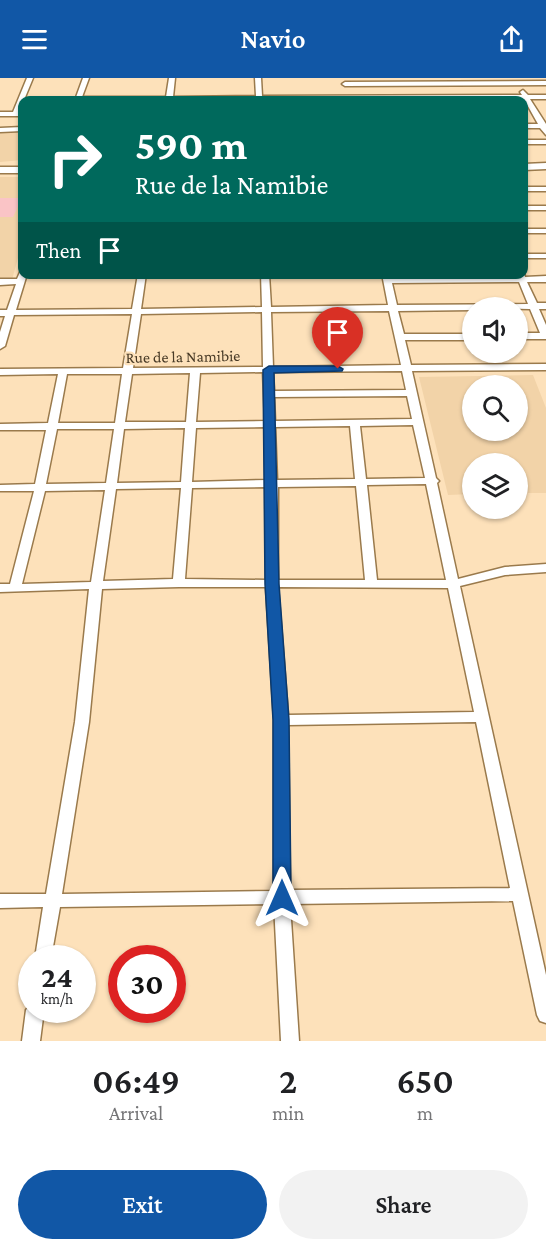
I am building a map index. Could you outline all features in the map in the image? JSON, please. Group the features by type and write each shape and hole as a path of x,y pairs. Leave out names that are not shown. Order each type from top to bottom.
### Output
{"main road":[{"path":"528,165 546,165"},
{"path":"0,168 18,168"}],"street":[{"path":"24,96 30,78"},
{"path":"79,96 86,78"},
{"path":"169,96 172,78"},
{"path":"258,78 259,96"},
{"path":"348,96 345,81 546,83"},
{"path":"440,81 445,96"},
{"path":"516,81 525,96"},
{"path":"528,97 546,97"},
{"path":"528,100 545,129"},
{"path":"528,111 546,111"},
{"path":"0,114 18,114"},
{"path":"528,127 545,129"},
{"path":"0,130 18,129"},
{"path":"528,142 546,142"},
{"path":"528,189 546,189"},
{"path":"528,208 546,208"},
{"path":"528,231 546,231"},
{"path":"528,256 546,256"},
{"path":"528,278 546,279"},
{"path":"0,282 18,279"},
{"path":"0,346 22,279"},
{"path":"45,945 82,722 96,586 113,487 141,279"},
{"path":"265,279 272,484 272,584 281,720 282,898 290,1041"},
{"path":"387,279 411,393 433,481 480,717 546,1015"},
{"path":"522,279 546,336 528,336"},
{"path":"0,314 267,308 546,306"},
{"path":"400,338 462,337"},
{"name":"Rue de la Namibie","path":"0,372 546,367"},
{"path":"179,583 188,485 189,424 195,370"},
{"path":"15,587 40,488 63,372"},
{"path":"268,394 411,393"},
{"path":"0,427 418,422"},
{"path":"355,423 371,583"},
{"path":"0,488 433,481"},
{"path":"0,588 179,583 453,584 505,572 546,568"},
{"path":"281,720 480,717"},
{"path":"0,901 519,894"},
{"path":"31,1041 33,1023"}],"shaded area":[{"path":"0,133 18,133 18,160 0,162"},
{"path":"0,177 18,177 18,258 12,280 0,280"},
{"path":"0,198 18,198 18,206 13,217 0,217"},
{"path":"528,375 533,375 546,408 546,493 528,493 528,453 462,453 462,494 448,495 419,377 462,376 462,441 528,441"}],"route":[{"path":"282,898 281,720 272,584 269,370 338,369"}]}
